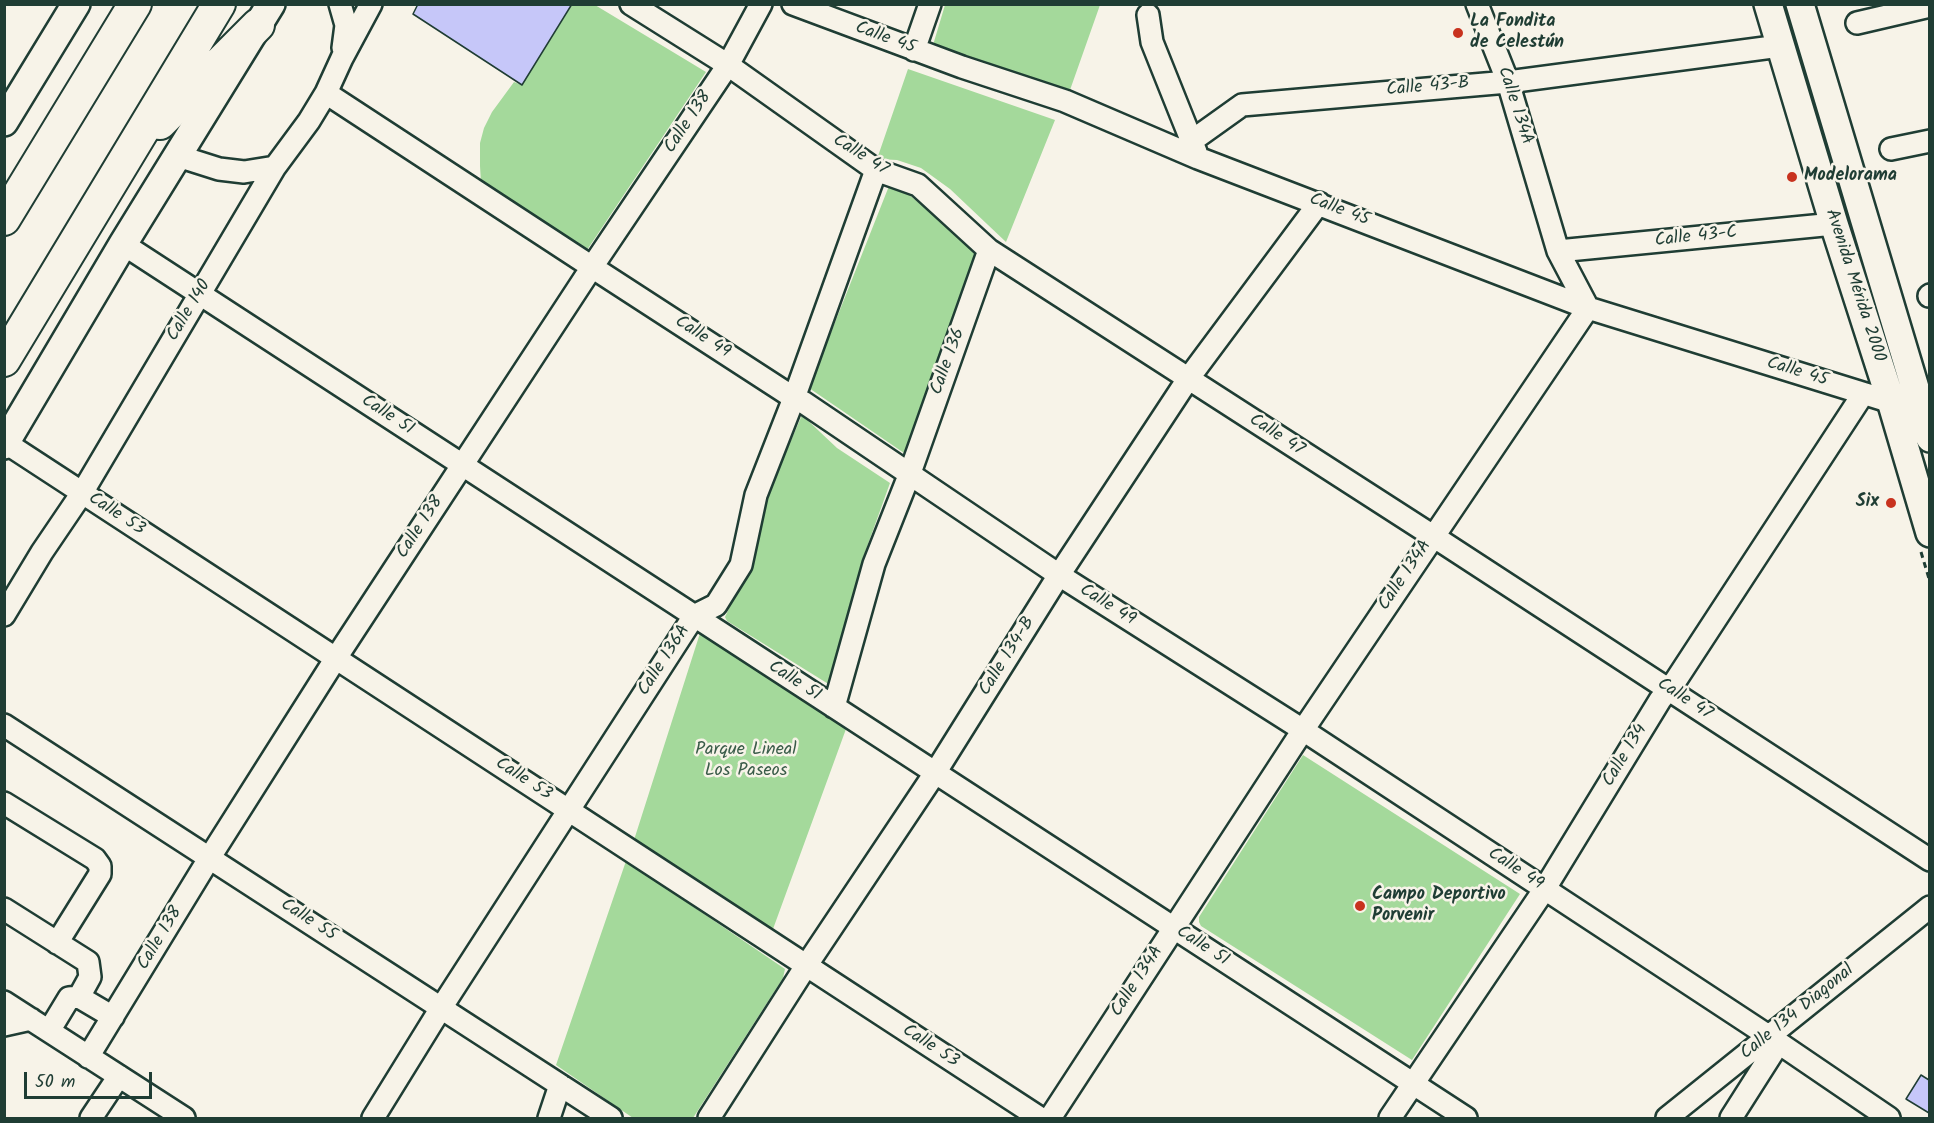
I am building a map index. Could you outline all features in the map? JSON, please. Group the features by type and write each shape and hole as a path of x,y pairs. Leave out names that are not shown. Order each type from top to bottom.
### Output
{"highway":[{"path":"4,219 135,4"},
{"path":"4,360 219,4"},
{"path":"125,158 264,15"}],"main road":[{"path":"4,122 76,4"},
{"name":"Avenida Mérida 2000","path":"1768,4 1834,224 1892,401 1929,533"},
{"name":"Avenida Mérida 2000","path":"1800,4 1928,427"},
{"path":"5,444 123,244 264,15"}],"street":[{"path":"340,4 346,25 342,58"},
{"name":"Calle 140","path":"4,615 42,552 82,494 275,167 309,121 326,93 371,4"},
{"name":"Calle 47","path":"631,4 728,65 876,170 918,185 989,250 1929,860"},
{"name":"Calle 138","path":"88,1057 210,857 336,658 592,267 728,65 761,4"},
{"name":"Calle 45","path":"793,4 915,50 1196,149 1319,203 1588,308 1892,401 1928,427"},
{"path":"915,50 930,4"},
{"name":"Calle 134A","path":"1050,1119 1303,730 1588,308 1558,251 1508,82 1477,4"},
{"path":"1857,23 1929,6"},
{"path":"1148,15 1152,42 1196,149"},
{"name":"Calle 43-B","path":"1196,149 1242,105 1508,82 1780,46"},
{"name":"Calle 49","path":"326,93 794,398 813,408 1059,575 1303,730 1774,1040 1889,1119"},
{"path":"1891,149 1929,141"},
{"path":"178,156 227,170 244,172 275,167"},
{"name":"Calle 136A","path":"373,1119 441,1008 694,616 716,605 741,565 756,495 794,398 876,170"},
{"name":"Calle 134-B","path":"709,1119 1188,379 1319,203"},
{"name":"Calle 43-C","path":"1558,251 1834,224"},
{"name":"Calle 51","path":"123,244 1466,1119"},
{"name":"Calle 136","path":"834,707 874,564 910,473 989,250"},
{"name":"Calle 134","path":"1390,1119 1544,890 1654,710 1863,394"},
{"path":"1902,436 1928,427"},
{"name":"Calle 53","path":"5,444 1040,1119"},
{"name":"Calle 55","path":"4,725 611,1119"},
{"path":"4,803 95,859 100,866 100,874 57,943"},
{"name":"Calle 134 Diagonal","path":"1667,1119 1774,1040 1929,906"},
{"path":"4,909 88,962 90,977 79,997"},
{"path":"4,1025 40,1025 69,998 79,997 113,1017"},
{"path":"4,1002 184,1119"},
{"path":"1731,1119 1774,1040"},
{"path":"91,1119 119,1076"},
{"path":"549,1119 560,1085"}],"green space":[{"path":"572,5 595,5 706,72 587,250 481,182 480,166 480,143 492,112 514,82 522,85"},
{"path":"945,5 1100,5 1070,90 933,45"},
{"path":"908,69 1055,120 1006,242 950,189 921,168 897,160 877,159"},
{"path":"889,186 908,194 977,250 908,449 904,453 809,388"},
{"path":"802,415 837,448 890,483 863,558 866,560 830,685 727,621 725,617 749,566 764,503"},
{"name":"Parque Lineal Los Paseos","path":"701,630 846,729 773,929 634,840"},
{"name":"Campo Deportivo Porvenir","path":"1303,755 1520,894 1412,1060 1201,926 1199,922 1199,917"},
{"path":"626,861 785,969 783,978 693,1118 633,1118 556,1065"}],"building":[{"path":"418,4 572,4 522,85 413,14"},
{"path":"1921,1075 1929,1080 1929,1113 1906,1099"}],"place":[{"name":"La Fondita de Celestún","path":"1458,33"},
{"name":"Modelorama","path":"1792,177"},
{"name":"Six","path":"1891,503"},
{"name":"Campo Deportivo Porvenir","path":"1360,906"}]}
